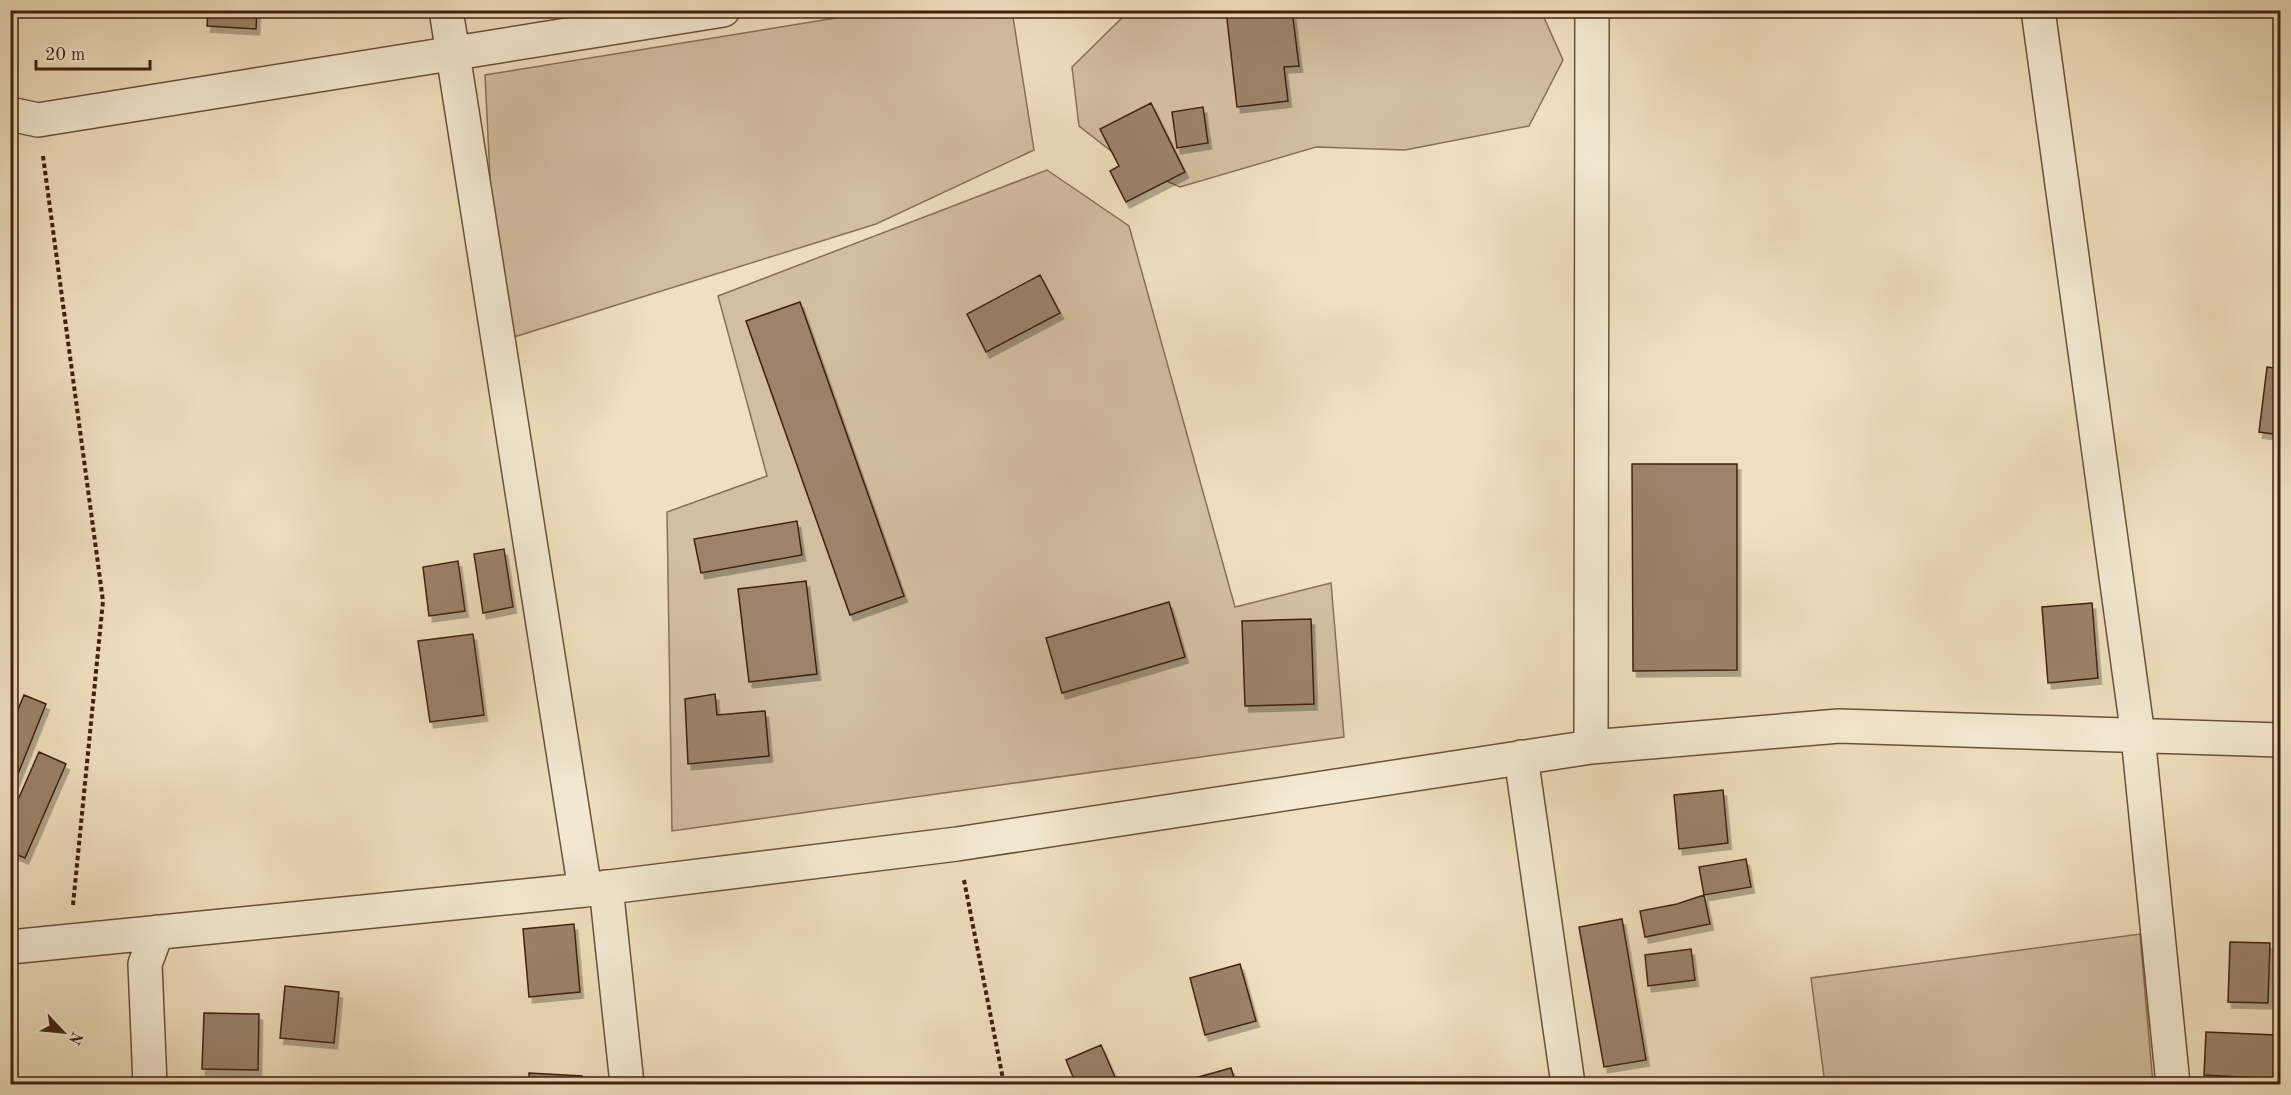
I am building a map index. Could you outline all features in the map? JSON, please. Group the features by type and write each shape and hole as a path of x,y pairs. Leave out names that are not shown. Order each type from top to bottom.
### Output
{"street":[{"path":"446,10 627,1084"},
{"path":"24,117 453,54 723,10"},
{"path":"1591,747 1592,10"},
{"path":"2038,10 2138,736 2174,1084"},
{"path":"10,947 595,888 957,844 1591,747 1839,726 2280,740"},
{"path":"1521,757 1568,1084"},
{"path":"150,1084 145,964 157,932"}],"path":[{"path":"24,117 103,601 70,941"},
{"path":"957,844 1004,1084"}],"shaded area":[{"path":"1130,10 1541,11 1563,60 1529,126 1405,150 1316,147 1180,187 1128,164 1079,126 1072,67"},
{"path":"879,11 1012,11 1034,150 876,224 498,342 485,75"},
{"path":"1047,170 1129,226 1235,607 1331,583 1344,737 672,831 667,512 767,476 718,296"},
{"path":"2140,934 2153,1084 1825,1084 1811,978"}],"building":[{"path":"208,10 257,10 256,29 207,26"},
{"path":"1226,10 1292,10 1299,66 1284,67 1288,101 1237,107"},
{"path":"1151,103 1185,172 1126,202 1110,171 1119,166 1100,129"},
{"path":"1203,107 1208,143 1177,148 1172,112"},
{"path":"1040,275 1060,313 986,352 967,314"},
{"path":"800,302 904,596 850,615 746,321"},
{"path":"2267,367 2280,369 2280,435 2259,432"},
{"path":"1632,464 1737,464 1737,670 1633,671"},
{"path":"797,521 802,555 701,573 694,539"},
{"path":"504,549 513,607 483,613 474,554"},
{"path":"458,561 465,611 429,616 423,567"},
{"path":"806,581 817,674 749,682 738,589"},
{"path":"1169,602 1185,657 1062,693 1046,638"},
{"path":"2092,603 2098,678 2048,683 2042,607"},
{"path":"1311,619 1314,704 1245,706 1242,621"},
{"path":"473,634 484,715 430,722 418,641"},
{"path":"715,694 717,715 765,711 769,756 688,764 685,699"},
{"path":"24,695 46,704 10,794 10,729"},
{"path":"39,752 66,764 25,858 10,852 10,818"},
{"path":"1723,790 1728,843 1679,849 1674,795"},
{"path":"1746,859 1751,887 1704,895 1699,867"},
{"path":"1704,895 1710,924 1645,937 1640,911 1677,904"},
{"path":"1622,919 1646,1060 1604,1067 1579,927"},
{"path":"574,924 580,992 529,997 523,929"},
{"path":"2230,942 2270,943 2268,1003 2228,1002"},
{"path":"1691,949 1695,980 1648,986 1645,955"},
{"path":"1240,964 1256,1021 1205,1035 1190,978"},
{"path":"285,986 339,992 334,1043 280,1038"},
{"path":"204,1013 259,1014 258,1070 202,1069"},
{"path":"2206,1032 2276,1035 2274,1079 2204,1075"},
{"path":"1101,1045 1115,1077 1098,1084 1076,1084 1066,1060"},
{"path":"1231,1068 1236,1084 1173,1084"},
{"path":"529,1073 582,1076 582,1084 529,1084"}]}
